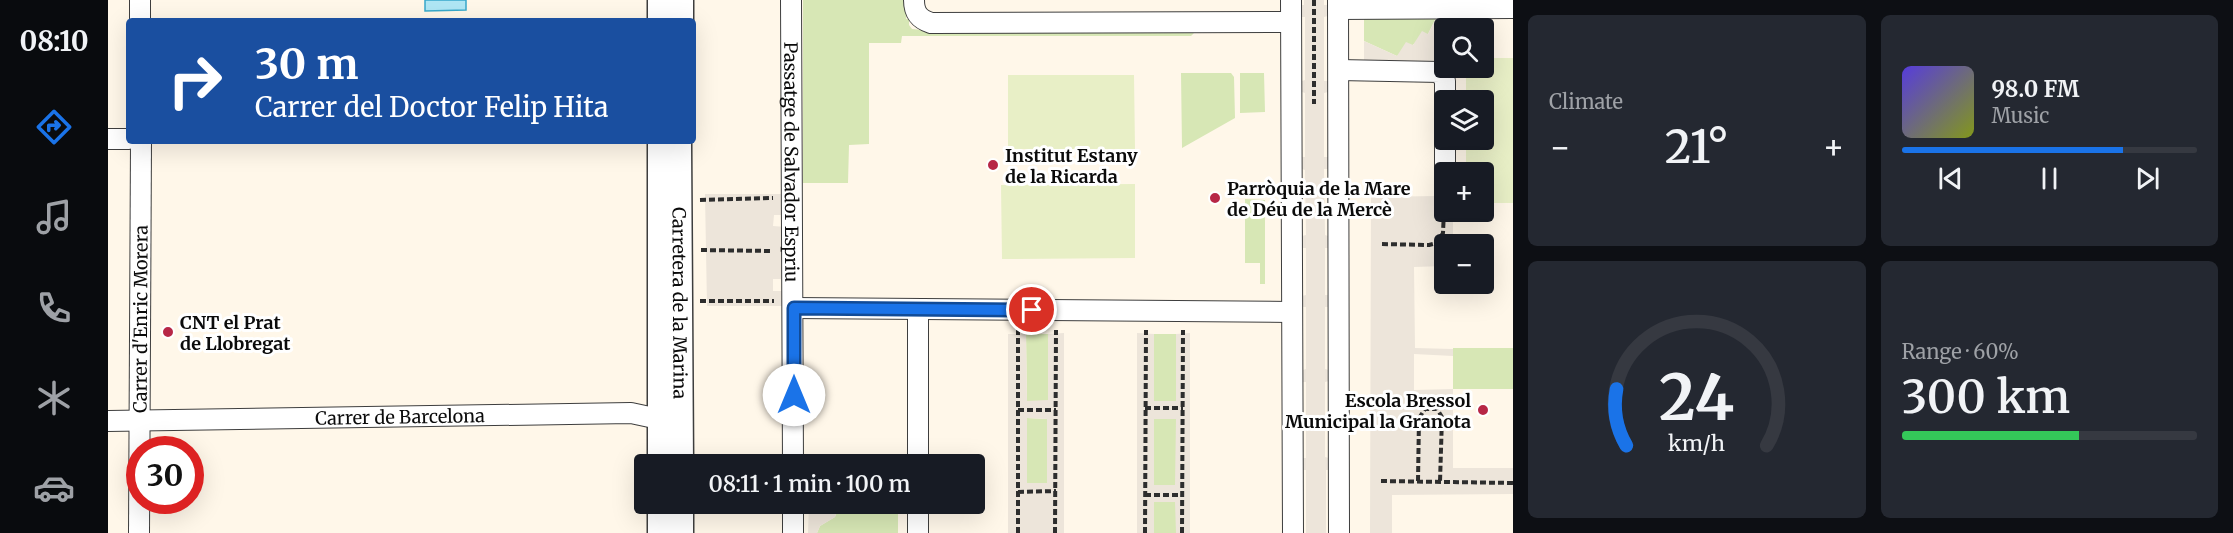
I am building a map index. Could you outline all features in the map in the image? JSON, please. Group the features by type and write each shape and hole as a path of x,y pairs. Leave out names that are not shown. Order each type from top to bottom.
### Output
{"street":[{"path":"140,0 140,18"},
{"path":"660,0 660,18"},
{"path":"681,0 681,18"},
{"name":"Passatge de Salvador Espriu","path":"791,0 790,312 793,454"},
{"path":"914,0 918,15 922,20 931,23 1291,22"},
{"path":"1291,0 1293,533"},
{"path":"1339,533 1338,4 1513,8"},
{"path":"1339,70 1440,72 1445,81 1445,90"},
{"path":"108,139 126,139"},
{"name":"Carrer d'Enric Morera","path":"139,533 141,144"},
{"name":"Carretera de la Marina","path":"660,144 660,454"},
{"name":"Carretera de la Marina","path":"680,144 681,453"},
{"path":"790,312 918,309 1291,312"},
{"path":"918,309 918,454"},
{"name":"Carrer de Barcelona","path":"108,421 631,413 659,419"},
{"path":"659,419 668,424 681,453"},
{"path":"660,514 660,533"},
{"path":"681,514 681,533"},
{"path":"793,514 793,533"},
{"path":"918,514 918,533"}],"path":[{"path":"699,200 783,198"},
{"path":"1382,244 1429,245 1437,243 1443,233 1443,222"},
{"path":"699,250 775,251"},
{"path":"698,300 790,312"},
{"path":"1017,533 1018,321"},
{"path":"1055,533 1056,321"},
{"path":"1145,533 1146,323"},
{"path":"1182,533 1183,324"},
{"path":"1145,408 1183,408"},
{"path":"1418,481 1419,418 1425,409 1431,408 1437,409 1442,417 1440,482"},
{"path":"1018,410 1056,410"},
{"path":"1381,481 1513,483"},
{"path":"1018,492 1056,491"},
{"path":"1145,495 1182,495"}],"green space":[{"path":"803,0 909,0 906,19 909,19 912,29 923,30 923,32 1194,30 1194,33 1191,36 902,36 901,43 869,43 869,144 849,145 848,183 803,183"},
{"path":"1364,17 1436,18 1428,34 1397,56 1364,41"},
{"path":"1494,58 1513,58 1513,203 1494,203 1494,162 1466,162 1466,150 1494,150 1494,90 1466,90 1466,78 1494,78"},
{"path":"1181,73 1231,73 1234,77 1235,118 1182,148"},
{"path":"1240,73 1264,73 1265,112 1240,113"},
{"path":"1008,75 1134,75 1135,149 1008,149"},
{"path":"1135,184 1135,258 1002,259 1001,185"},
{"path":"1245,199 1265,200 1265,284 1260,284 1260,263 1245,263"},
{"path":"1026,334 1048,334 1048,401 1027,401"},
{"path":"1154,334 1176,334 1176,401 1154,401"},
{"path":"1453,348 1513,348 1513,389 1453,389"},
{"path":"1027,418 1047,419 1047,483 1027,483"},
{"path":"1154,418 1176,419 1176,485 1154,485"},
{"path":"1154,502 1176,502 1176,533 1154,533"},
{"path":"836,514 898,514 898,533 817,533 820,526"}],"shaded area":[{"path":"1304,0 1324,0 1328,16 1324,17 1324,81 1328,81 1328,92 1324,93 1324,157 1328,157 1328,169 1324,169 1325,235 1328,236 1328,248 1325,248 1325,295 1329,295 1329,307 1325,307 1325,369 1329,370 1329,381 1325,382 1325,457 1329,458 1329,470 1326,470 1326,533 1306,533 1306,470 1303,470 1303,458 1306,458 1306,382 1303,382 1303,370 1306,369 1306,307 1303,307 1302,296 1306,295 1306,248 1302,248 1302,236 1306,235 1305,170 1302,169 1302,157 1305,157 1305,93 1302,92 1302,81 1305,80 1305,17 1302,17"},
{"path":"1434,22 1434,78 1452,78 1452,90 1437,90 1437,79 1364,79 1364,41 1397,56 1406,42 1413,45 1422,31 1428,34"},
{"path":"1437,150 1444,150 1444,162 1437,162"},
{"path":"705,194 785,194 786,215 774,215 773,226 786,227 786,279 773,279 773,291 786,291 783,306 707,306"},
{"path":"1434,196 1434,222 1453,222 1453,234 1434,234 1434,266 1414,267 1415,348 1453,349 1453,356 1414,354 1414,390 1453,389 1453,468 1513,468 1513,494 1392,495 1392,533 1370,533 1371,197"},
{"path":"1064,333 1064,533 1008,533 1008,334 1026,334 1027,401 1048,400 1048,334","holes":["1027,418 1047,419 1047,483 1027,483"]},
{"path":"1137,333 1154,334 1154,401 1176,401 1176,334 1190,333 1190,533 1176,533 1175,502 1154,502 1154,533 1137,533","holes":["1154,419 1176,419 1175,485 1154,485"]},
{"path":"809,514 836,514 820,526 817,533 808,533"}],"water":[{"path":"425,0 466,0 466,10 425,11"}],"place":[{"name":"Institut Estany de la Ricarda","path":"993,165"},
{"name":"Parròquia de la Mare de Déu de la Mercè","path":"1215,198"},
{"name":"CNT el Prat de Llobregat","path":"168,332"},
{"name":"Escola Bressol Municipal la Granota","path":"1483,410"}],"route":[{"path":"794,395 794,308 1032,310"}]}
